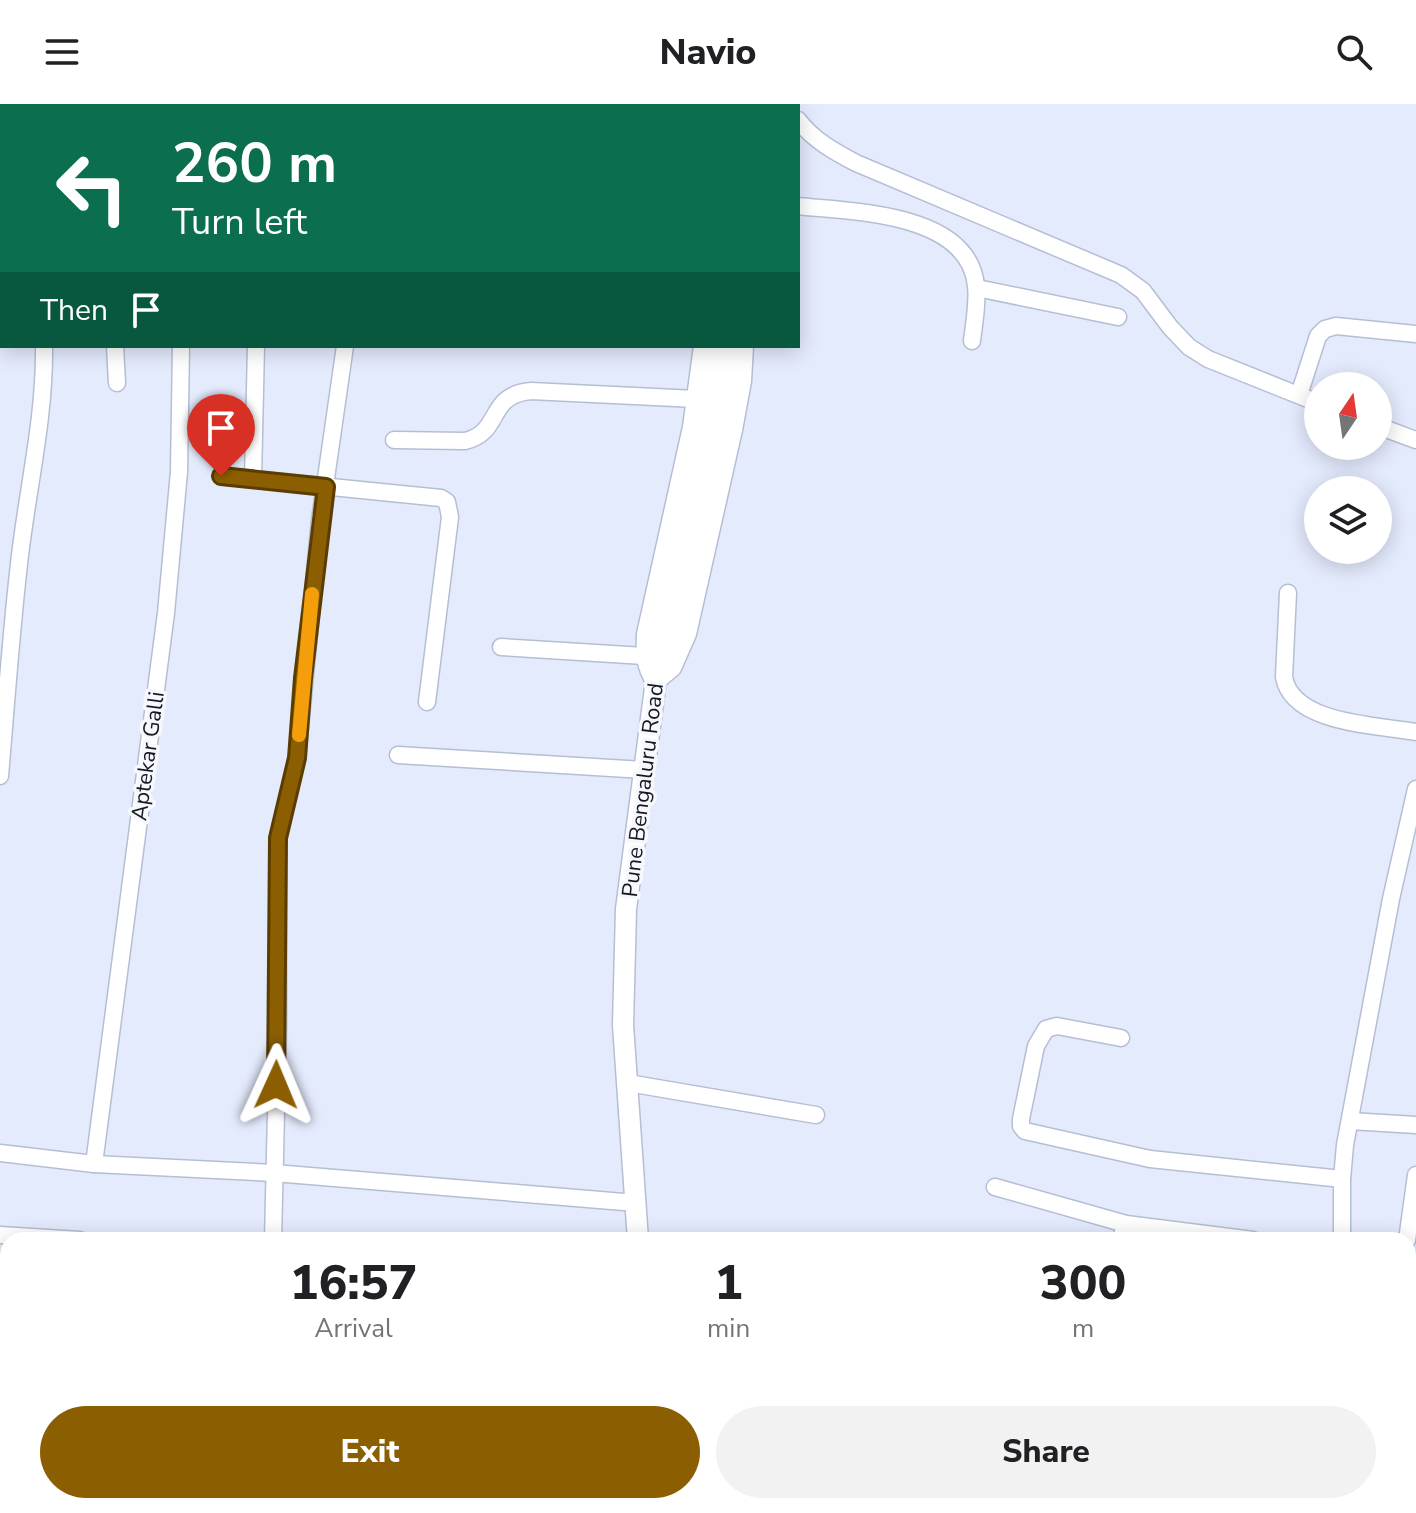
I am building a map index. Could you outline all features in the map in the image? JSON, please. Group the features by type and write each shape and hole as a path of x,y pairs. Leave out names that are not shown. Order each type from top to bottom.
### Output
{"main road":[{"name":"Pune Bengaluru Road","path":"638,1232 623,1025 626,909 644,770 654,650 703,425 715,348"},
{"path":"652,668 670,654 724,413 731,348"}],"street":[{"path":"800,123 829,149 856,163 1121,275 1143,291 1170,327 1199,353 1304,397"},
{"path":"800,206 859,213 927,227 943,235 967,262 977,288 972,341"},
{"path":"977,288 1118,317"},
{"path":"1299,395 1318,336 1325,329 1336,326 1416,334"},
{"path":"0,776 19,562 41,415 44,348"},
{"path":"115,348 117,383"},
{"name":"Aptekar Galli","path":"94,1164 166,613 179,472 181,348"},
{"path":"253,478 256,348"},
{"path":"273,1232 278,838 297,758 303,678 345,348"},
{"path":"652,668 645,634 696,399 702,348"},
{"path":"501,647 652,668 673,668 688,634 734,430 743,381 745,348"},
{"path":"394,440 465,441 476,438 485,431 503,401 513,393 531,391 696,399"},
{"path":"1392,431 1416,440"},
{"path":"221,476 441,498 450,508 427,702"},
{"path":"1288,593 1286,688 1310,711 1336,719 1416,732"},
{"path":"398,755 644,770"},
{"path":"1342,1232 1342,1179 1350,1121 1391,899 1416,789"},
{"path":"1121,1038 1057,1026 1046,1029 1036,1046 1021,1119 1025,1131 1150,1159 1342,1179"},
{"path":"628,1083 816,1115"},
{"path":"1350,1121 1416,1125"},
{"path":"0,1153 94,1164 274,1173 636,1203"},
{"path":"1408,1232 1416,1175"},
{"path":"995,1187 1126,1224 1190,1232"},
{"path":"1123,1232 1126,1224"}],"slow traffic":[{"path":"299,735 312,594"}],"route":[{"path":"221,476 326,487 303,678 297,758 278,838 276,1085"}]}
